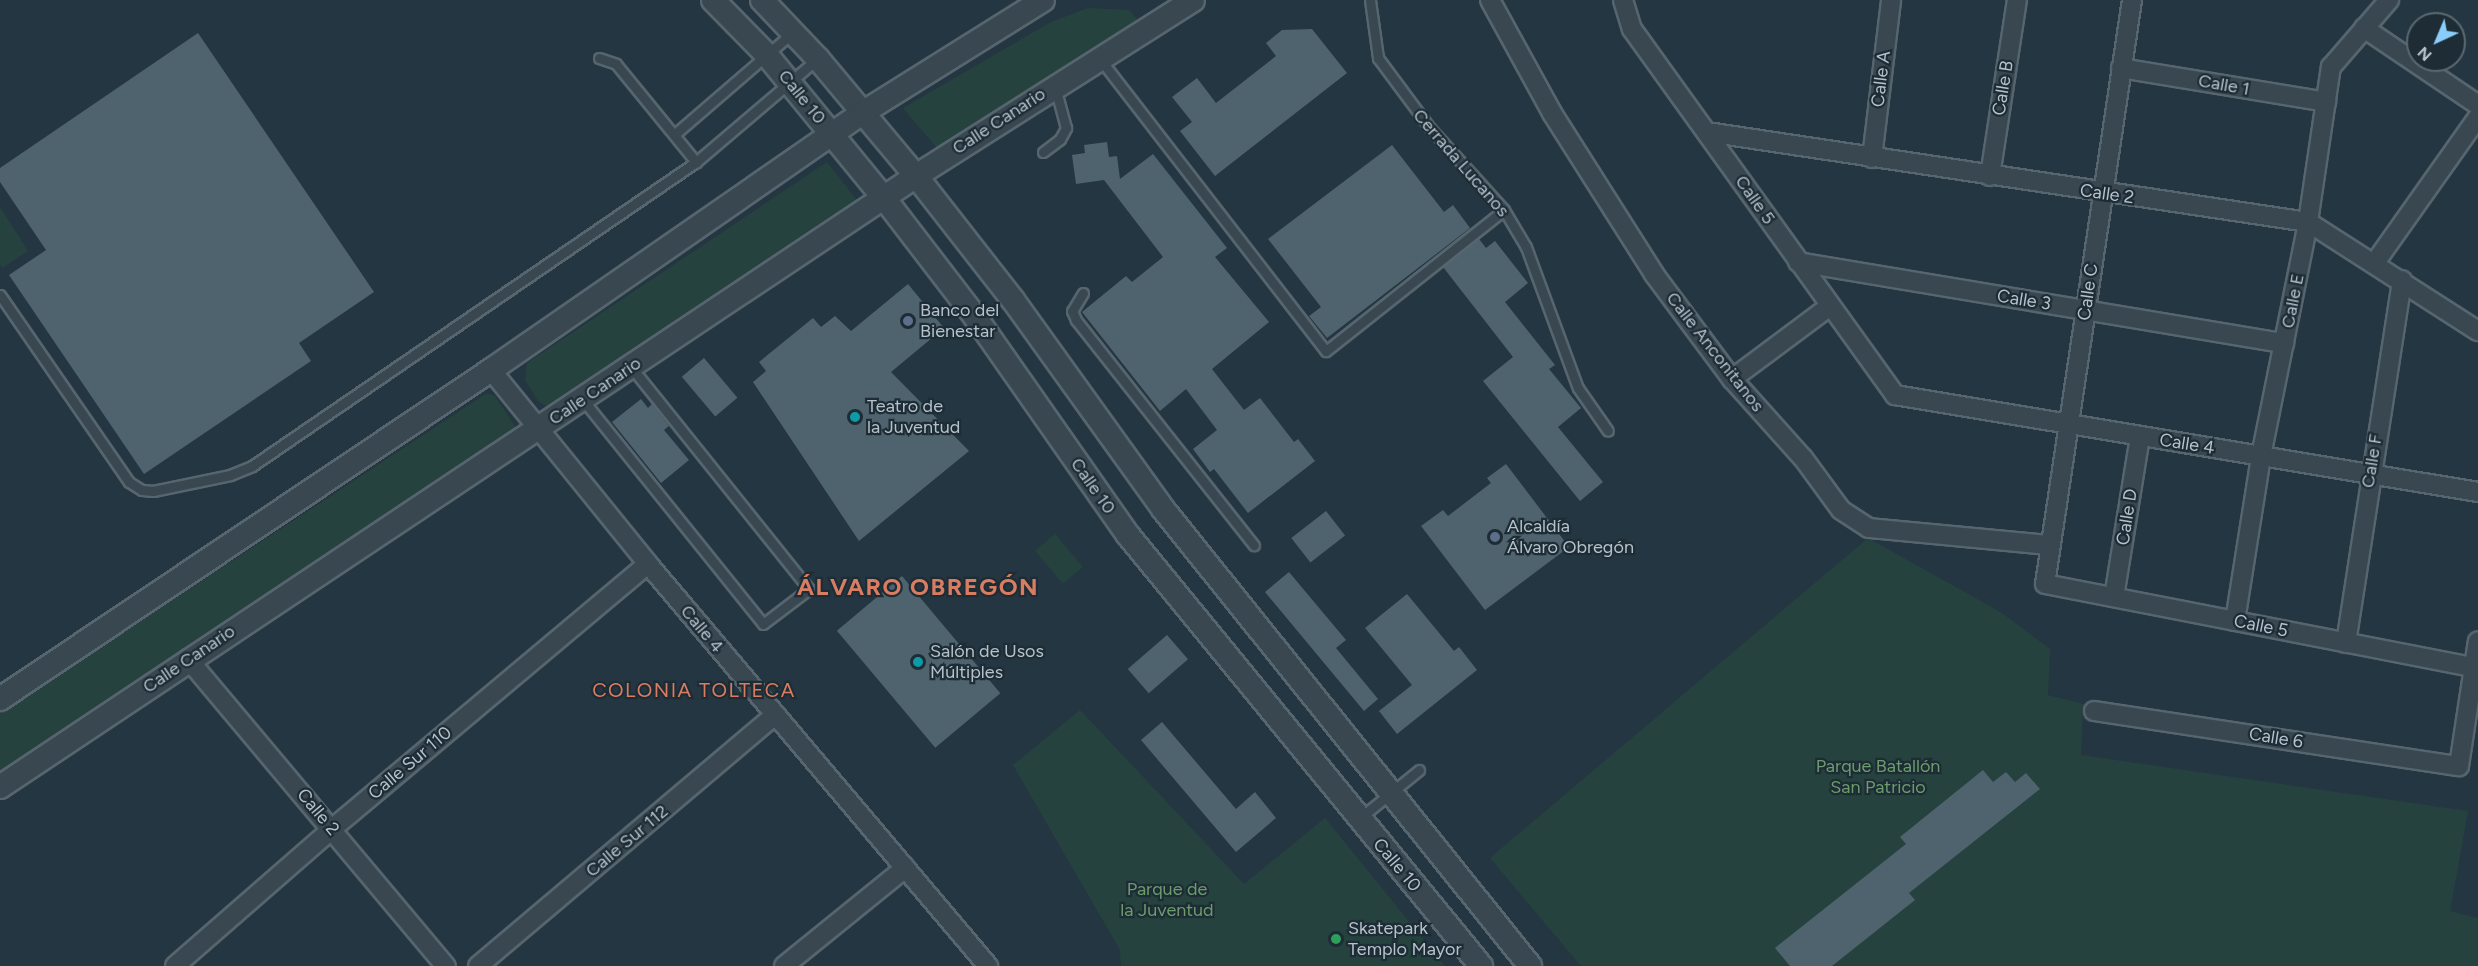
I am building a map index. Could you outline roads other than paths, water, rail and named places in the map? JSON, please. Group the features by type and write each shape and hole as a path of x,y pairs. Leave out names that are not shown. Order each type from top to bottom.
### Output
{"street":[{"name":"Calle 10","path":"713,0 766,54 884,198 976,318 1128,535 1481,966"},
{"name":"Calle 10","path":"762,0 818,59 916,176 1013,300 1163,509 1530,966"},
{"path":"0,699 491,370 864,112 1043,0"},
{"name":"Calle Canario","path":"0,786 1054,85 1193,0"},
{"name":"Calle Anconitanos","path":"1490,0 1552,113 1647,264 1732,379 1803,458 1841,510 1869,528 2050,545"},
{"name":"Calle 5","path":"1623,0 1632,29 1895,395"},
{"name":"Calle A","path":"1872,158 1891,0"},
{"name":"Calle B","path":"1990,176 2017,0"},
{"name":"Calle C","path":"2045,584 2132,0"},
{"name":"Calle E","path":"2235,621 2261,456 2308,222 2331,67 2389,0"},
{"path":"2364,28 2478,105"},
{"name":"Calle 1","path":"2121,68 2326,102"},
{"path":"2374,264 2478,117"},
{"name":"Calle 2","path":"1707,132 2103,194 2308,222 2402,280 2478,331"},
{"name":"Calle 3","path":"1798,262 2284,343"},
{"name":"Calle F","path":"2346,643 2370,474 2402,280"},
{"path":"1732,379 1830,306"},
{"name":"Calle 4","path":"491,370 648,564 988,966"},
{"name":"Calle 4","path":"1895,395 2478,492"},
{"name":"Calle D","path":"2114,597 2140,436"},
{"name":"Calle Sur 110","path":"176,966 333,828 648,564"},
{"name":"Calle 5","path":"2045,584 2476,668"},
{"path":"2476,668 2478,641"},
{"name":"Calle 2","path":"188,659 333,828 446,966"},
{"name":"Calle 6","path":"2094,711 2459,766 2476,668"},
{"name":"Calle Sur 112","path":"478,966 776,715"},
{"path":"784,966 905,868"}],"lane":[{"name":"Cerrada Lucanos","path":"1370,0 1371,27 1378,58 1399,90 1504,210 1526,247 1578,387 1608,431"},
{"path":"675,134 793,32"},
{"path":"1098,57 1326,351 1504,210"},
{"path":"599,58 616,64 696,162"},
{"path":"0,294 129,482 153,492 231,475 252,466 696,162 818,59"},
{"path":"1043,152 1060,139 1066,128 1054,85"},
{"path":"1083,292 1072,311 1076,320 1254,545"},
{"path":"583,400 763,624 809,589 631,367"},
{"path":"1359,819 1419,770"}],"place":[{"name":"Banco del Bienestar","path":"908,321"},
{"name":"Teatro de la Juventud","path":"855,417"},
{"name":"Alcaldía Álvaro Obregón","path":"1495,537"},
{"name":"Salón de Usos Múltiples","path":"918,662"},
{"name":"Skatepark Templo Mayor","path":"1336,939"}],"district":[{"name":"ÁLVARO OBREGÓN","path":"918,587"},
{"name":"COLONIA TOLTECA","path":"694,690"}],"park label":[{"name":"Parque Batallón San Patricio","path":"1878,777"},
{"name":"Parque de la Juventud","path":"1167,900"}]}
